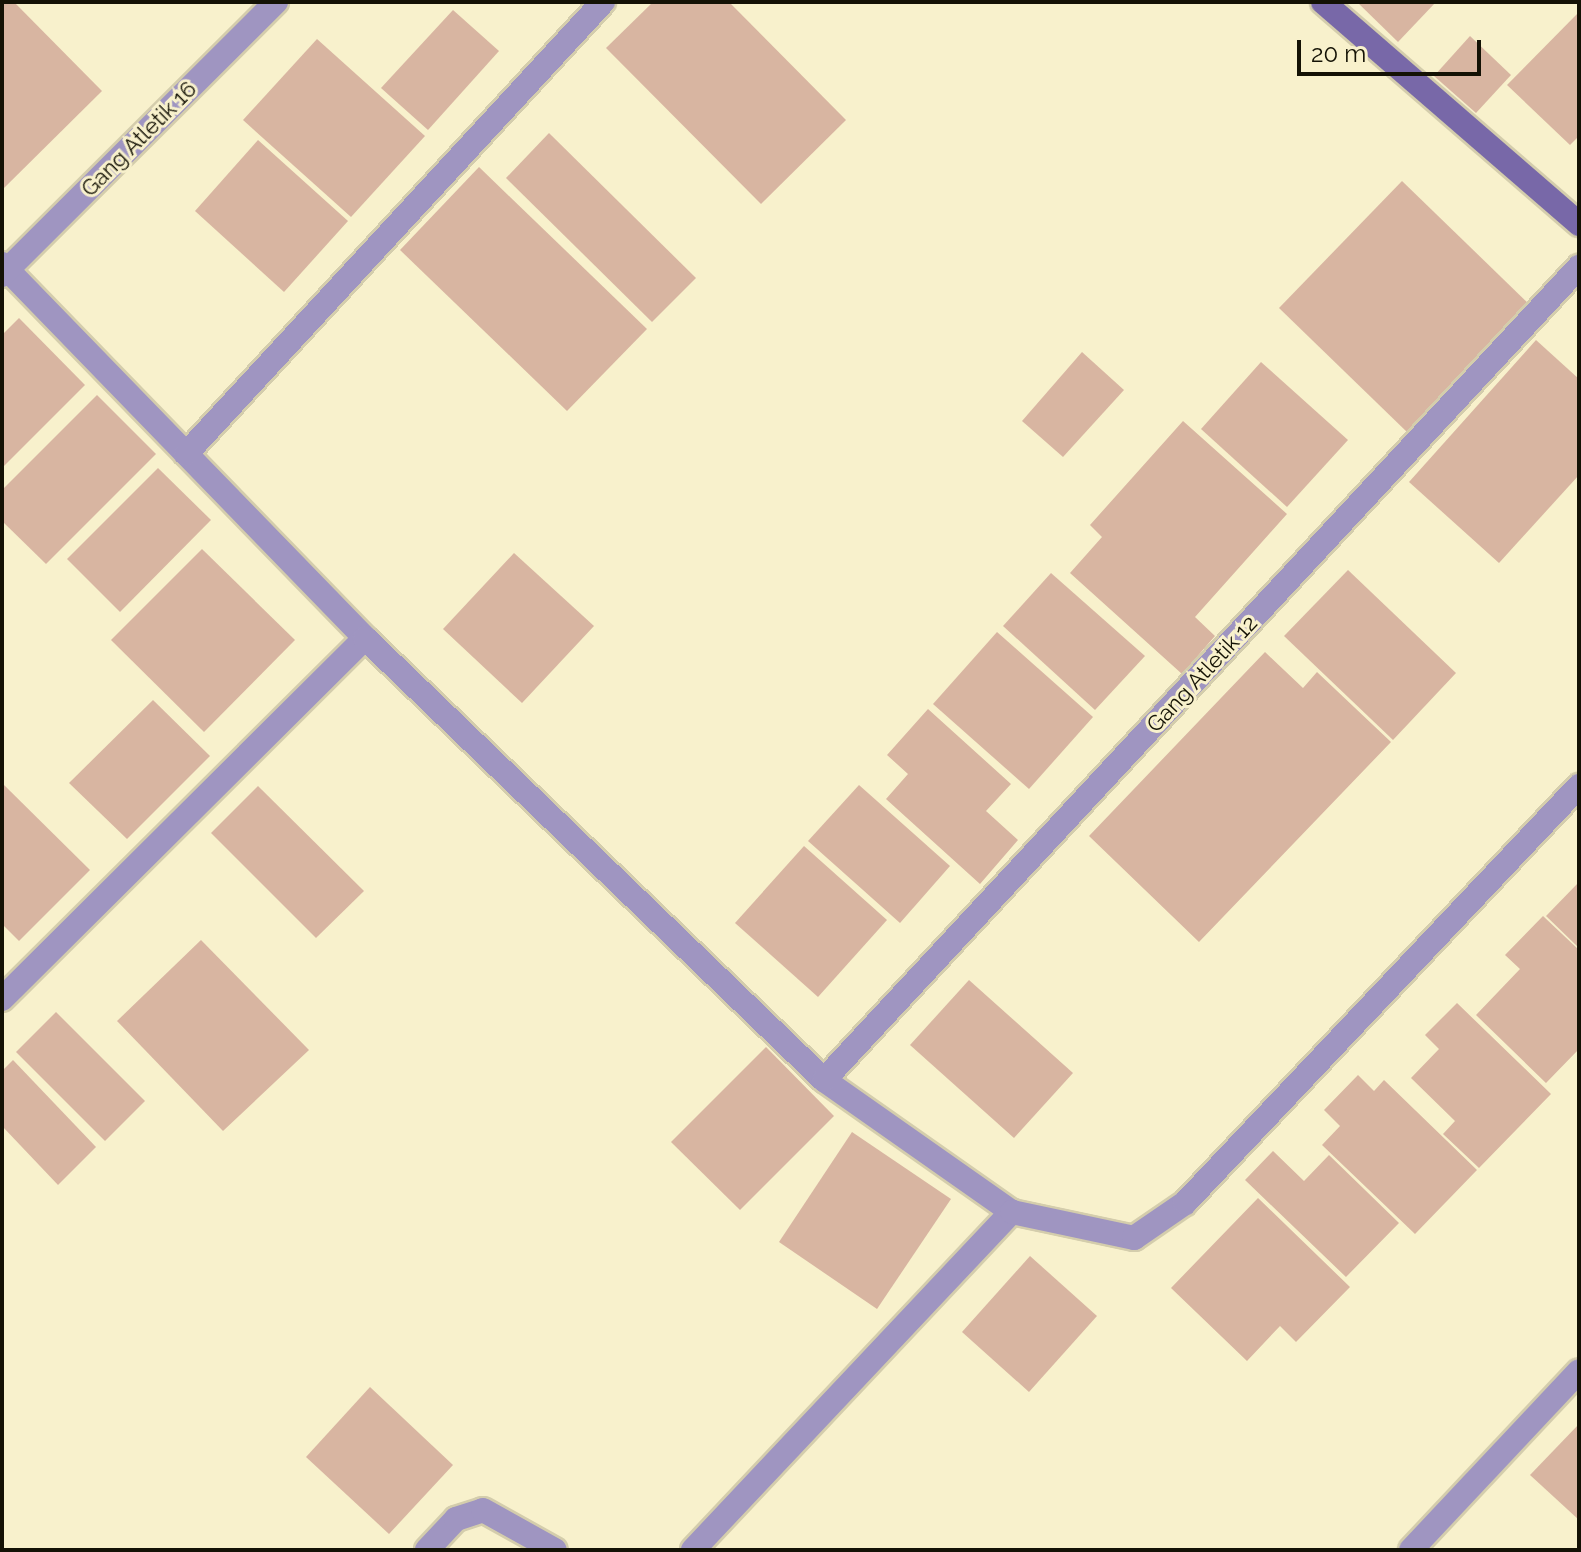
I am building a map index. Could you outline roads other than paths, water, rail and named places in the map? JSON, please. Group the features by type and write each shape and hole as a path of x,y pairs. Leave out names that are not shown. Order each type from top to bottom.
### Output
{"street":[{"name":"Gang Atletik 16","path":"4,269 276,2"},
{"path":"186,454 603,2"},
{"path":"1323,2 1579,224"},
{"name":"Gang Atletik 12","path":"824,1080 1579,267"},
{"path":"4,269 365,638 824,1080 1012,1212 1134,1238 1185,1203 1579,786"},
{"path":"2,999 365,638"},
{"path":"693,1550 1012,1212"},
{"path":"1411,1550 1579,1371"},
{"path":"427,1550 456,1519 483,1510 555,1550"}]}
